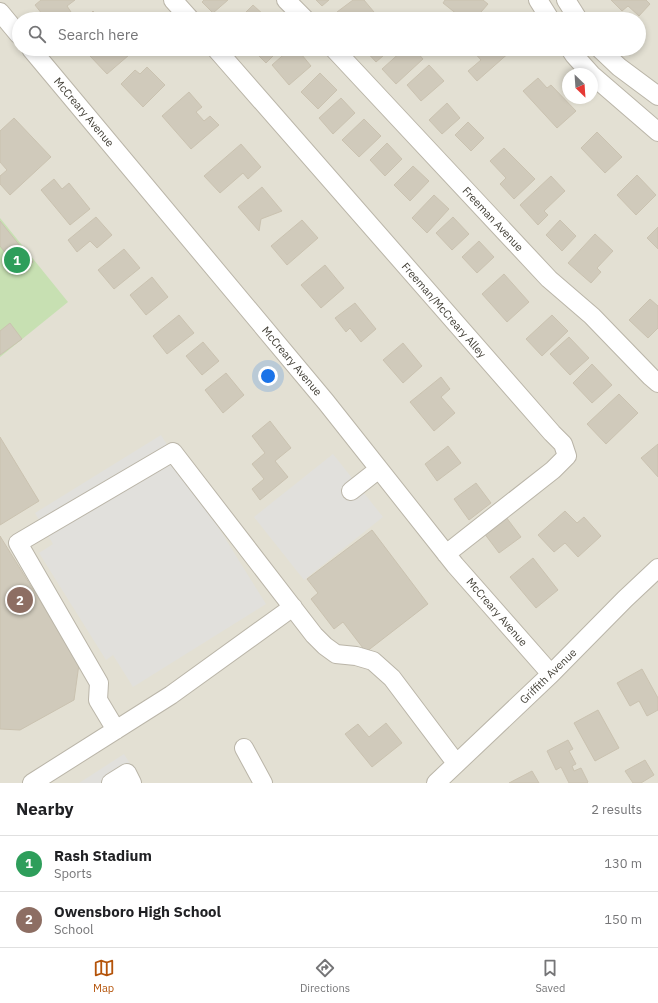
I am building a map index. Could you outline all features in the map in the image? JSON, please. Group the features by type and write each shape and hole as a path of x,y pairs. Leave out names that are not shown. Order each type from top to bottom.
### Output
{"street":[{"path":"173,0 184,12"},
{"path":"286,0 298,12"},
{"path":"538,0 546,12"},
{"path":"566,0 574,12"},
{"path":"0,12 12,27"},
{"name":"McCreary Avenue","path":"37,56 326,402 446,554 551,674"},
{"name":"Freeman/McCreary Alley","path":"222,56 563,444 567,456 553,470 446,554"},
{"name":"Freeman Avenue","path":"341,56 549,279 592,316 651,378 658,383"},
{"path":"575,56 586,68"},
{"path":"608,56 658,96"},
{"path":"598,77 620,67"},
{"path":"598,80 658,132"},
{"path":"116,730 98,700 99,683 18,543 173,452 294,607 314,636 336,654 374,661 392,678 456,763"},
{"path":"351,491 379,469"},
{"name":"Griffith Avenue","path":"436,783 551,674 625,599 658,568"},
{"path":"32,783 171,695 294,607"},
{"path":"244,748 263,783"},
{"path":"111,783 127,773 132,783"}],"shaded area":[{"path":"0,0 658,0 658,783 0,783"},
{"path":"161,435 266,604 133,687 113,655 106,660 39,553 53,544 35,513"},
{"path":"333,454 383,517 304,580 254,517"},
{"path":"124,754 142,783 79,783"}],"green space":[{"path":"0,218 68,302 0,357"}],"building":[{"path":"41,0 75,0 67,6 71,12 40,12 35,5"},
{"path":"204,0 228,0 214,12 212,12 202,2"},
{"path":"316,0 329,0 322,6"},
{"path":"353,0 364,0 374,12 337,12"},
{"path":"445,0 483,0 488,4 481,12 454,12 443,3"},
{"path":"611,0 646,0 650,4 643,12 635,12 628,6 622,11"},
{"path":"253,5 261,12 246,12"},
{"path":"90,56 128,56 107,74"},
{"path":"259,56 273,56 266,63"},
{"path":"282,56 303,56 311,66 289,85 272,65"},
{"path":"370,56 383,56 376,62"},
{"path":"396,56 420,56 423,59 396,84 382,69"},
{"path":"477,56 505,56 477,81 468,71 481,60"},
{"path":"429,65 444,81 421,101 407,85"},
{"path":"147,67 165,85 143,107 121,84 135,70 140,74"},
{"path":"320,73 337,90 318,109 301,92"},
{"path":"538,78 547,88 551,85 562,96 562,104 569,104 576,111 557,128 523,91"},
{"path":"189,92 202,107 196,112 204,121 210,116 219,125 191,149 162,116"},
{"path":"341,98 355,113 333,134 319,118"},
{"path":"447,103 460,118 442,134 429,120"},
{"path":"14,118 51,157 10,195 0,184 0,176 7,170 0,162 0,131"},
{"path":"364,119 381,136 359,157 342,140"},
{"path":"468,122 484,138 471,151 455,135"},
{"path":"597,132 622,157 605,173 581,148"},
{"path":"387,143 402,159 385,176 370,160"},
{"path":"241,144 261,167 248,179 243,173 220,193 204,176"},
{"path":"504,148 535,179 514,199 500,184 506,178 490,161"},
{"path":"413,166 429,181 410,201 394,185"},
{"path":"637,175 656,195 636,215 617,195"},
{"path":"551,176 565,191 544,211 548,215 538,225 520,205"},
{"path":"54,179 62,189 69,183 90,209 70,225 41,190"},
{"path":"262,187 282,211 261,219 259,231 238,207"},
{"path":"434,195 449,209 427,233 412,218"},
{"path":"96,217 112,235 97,248 90,241 77,252 68,240"},
{"path":"453,217 469,234 452,250 436,233"},
{"path":"302,220 318,238 287,265 271,246"},
{"path":"560,220 576,236 562,251 546,235"},
{"path":"0,221 33,262 21,272 0,246"},
{"path":"658,227 658,249 647,238"},
{"path":"595,234 613,251 597,268 601,272 591,283 568,263"},
{"path":"479,241 494,257 477,273 462,257"},
{"path":"124,249 140,268 114,289 98,270"},
{"path":"325,265 344,288 321,308 301,285"},
{"path":"504,274 529,302 507,322 482,294"},
{"path":"152,277 168,297 146,315 130,295"},
{"path":"650,299 658,306 658,328 648,338 629,320"},
{"path":"355,303 376,329 361,342 350,328 346,332 335,318"},
{"path":"179,315 194,333 167,354 153,336"},
{"path":"552,315 568,331 542,356 526,339"},
{"path":"10,323 22,339 0,355 0,331"},
{"path":"569,337 589,358 570,375 550,354"},
{"path":"203,342 219,361 202,375 186,356"},
{"path":"403,343 422,366 403,383 383,360"},
{"path":"592,364 612,385 592,403 573,383"},
{"path":"226,373 244,395 223,413 205,390"},
{"path":"441,377 450,389 441,397 455,413 434,431 410,402"},
{"path":"619,394 638,413 606,444 587,424"},
{"path":"270,421 291,448 275,461 288,477 260,500 252,489 264,479 252,464 265,453 252,436"},
{"path":"0,437 39,501 0,525"},
{"path":"658,444 658,477 641,458"},
{"path":"448,446 461,463 437,481 425,464"},
{"path":"476,483 491,503 469,520 454,499"},
{"path":"565,511 577,523 584,517 601,536 578,557 565,543 554,552 538,535"},
{"path":"506,517 521,537 499,553 484,533"},
{"path":"372,530 428,604 366,652 343,622 334,629 311,599 318,593 307,579"},
{"path":"0,536 79,664 74,700 20,730 0,729"},
{"path":"533,558 558,590 536,608 510,577"},
{"path":"642,669 658,698 658,710 647,716 639,701 630,706 617,683"},
{"path":"598,710 619,748 595,761 574,723"},
{"path":"386,723 402,743 372,767 345,734 358,724 369,737"},
{"path":"568,740 573,749 569,751 576,764 572,766 574,771 581,768 588,782 587,783 569,783 561,767 556,770 547,751"},
{"path":"645,760 654,775 641,783 633,783 625,771"},
{"path":"532,771 539,783 509,783"}],"place":[{"name":"Rash Stadium","path":"17,260"},
{"name":"Owensboro High School","path":"20,600"}]}
